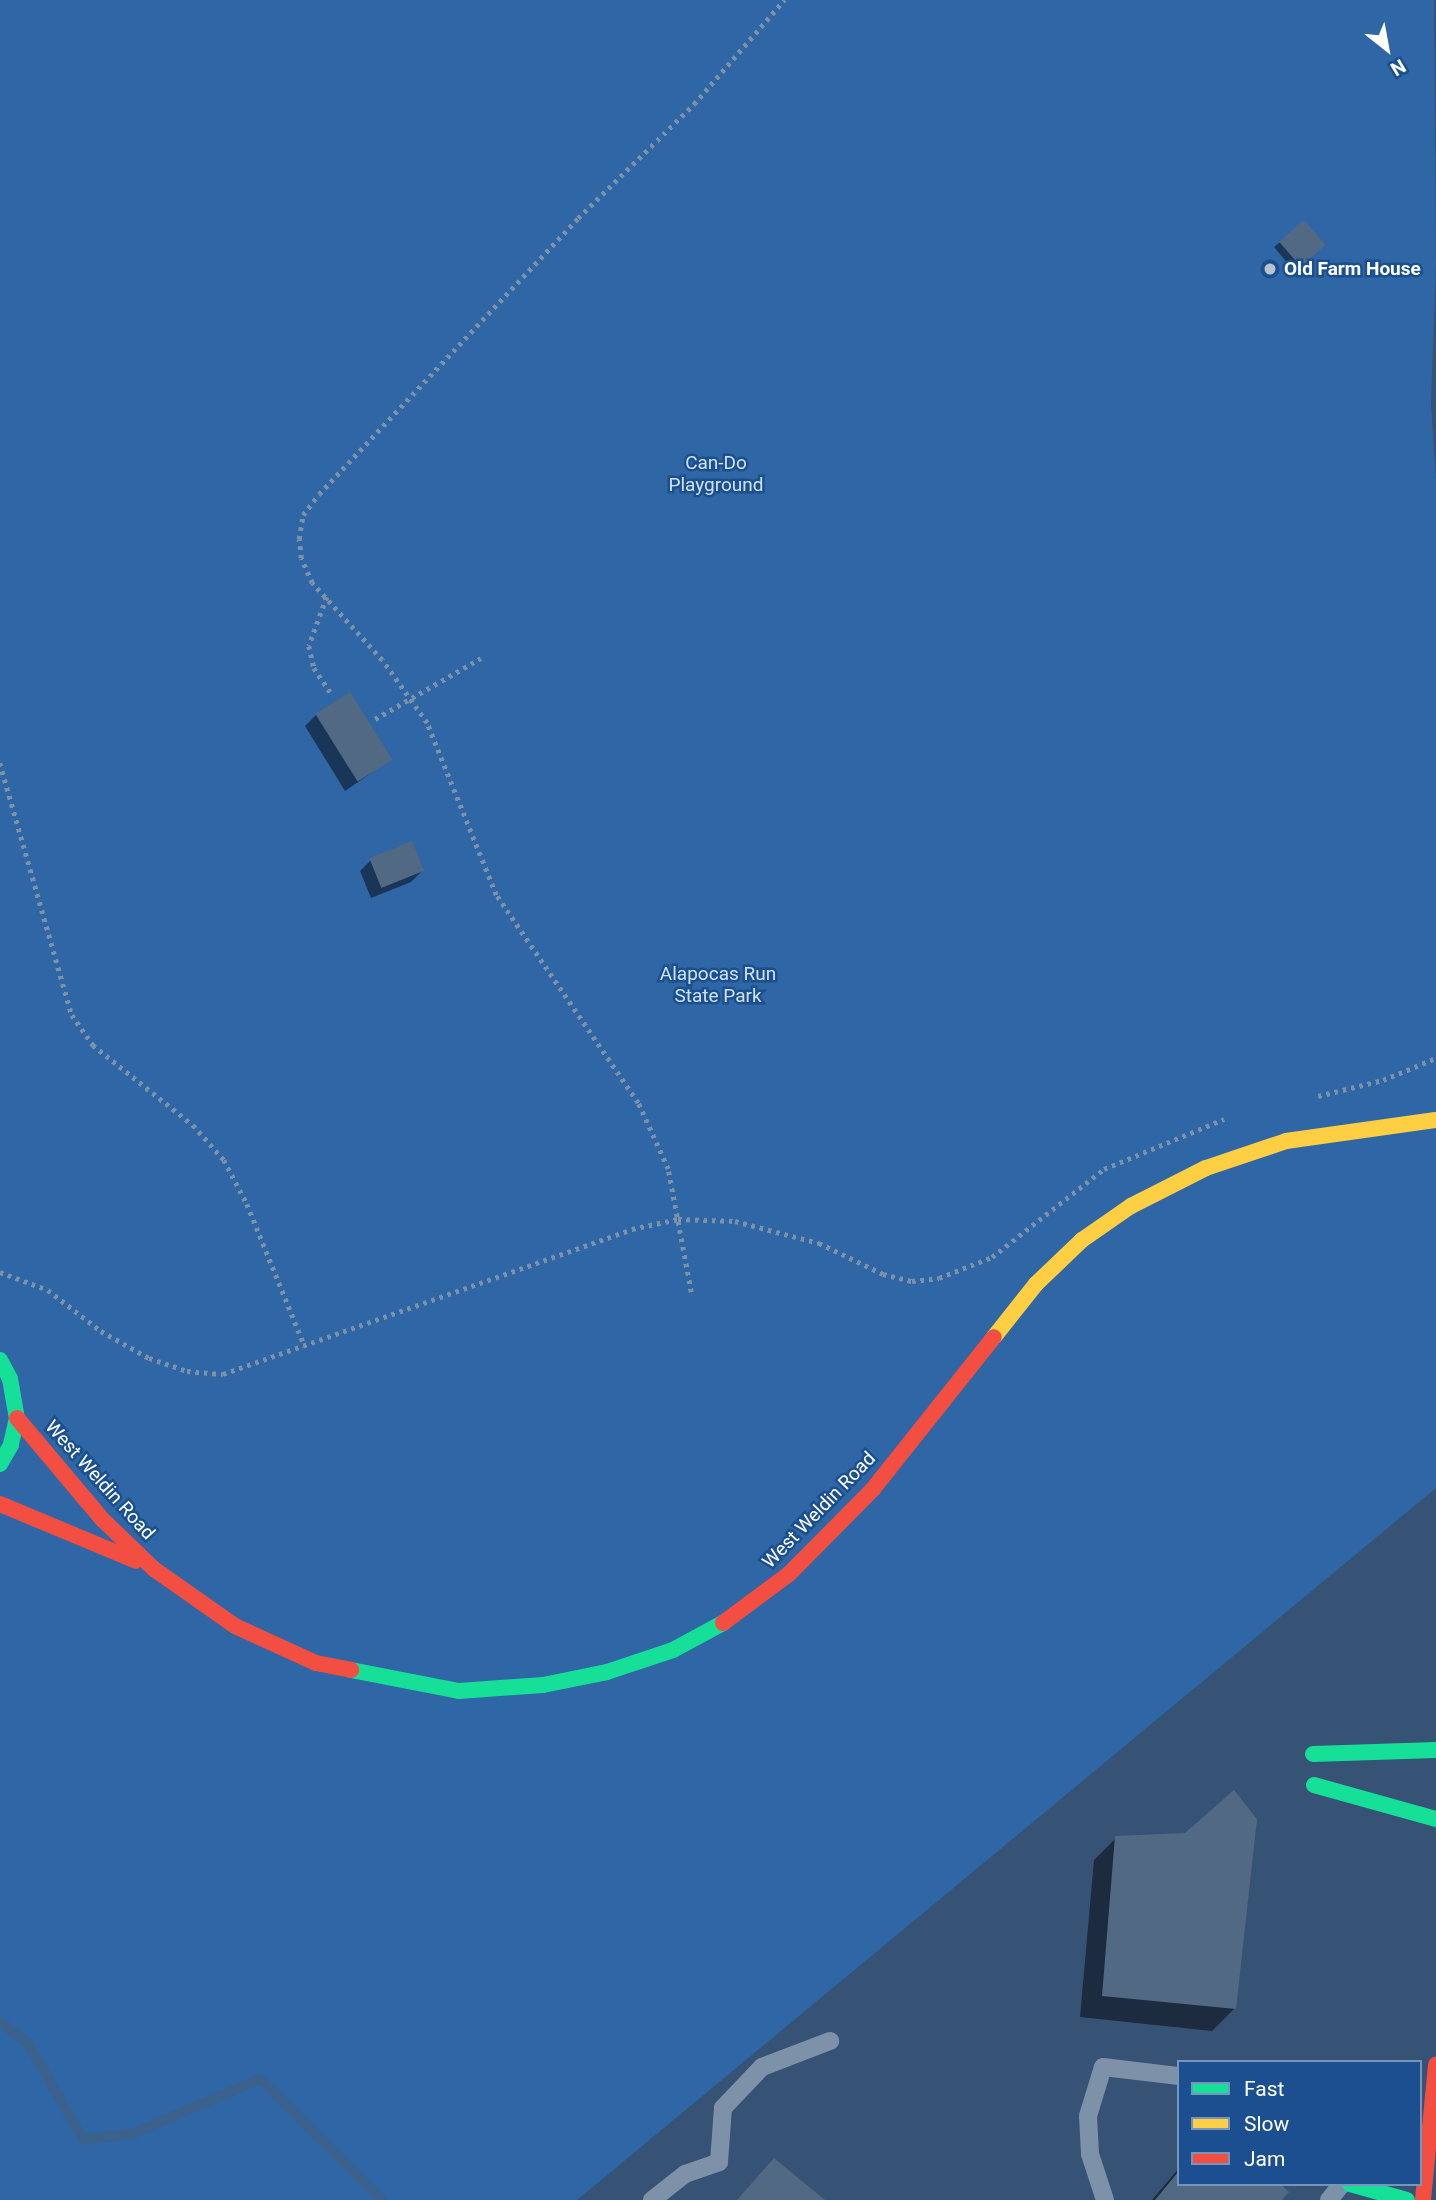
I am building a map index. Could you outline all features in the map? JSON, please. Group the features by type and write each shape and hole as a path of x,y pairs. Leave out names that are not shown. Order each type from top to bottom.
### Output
{"street":[{"name":"West Weldin Road","path":"16,1418 103,1520 154,1569 235,1626 316,1663 408,1685 460,1691 543,1685 607,1672 673,1650 736,1616 789,1574 873,1489 1036,1284 1083,1240 1131,1206 1206,1168 1286,1141 1436,1120"},
{"path":"0,1360 10,1379 16,1418 11,1445 0,1464"},
{"name":"West Weldin Road","path":"0,1504 154,1569"},
{"path":"1313,1754 1436,1750"},
{"path":"1314,1785 1436,1819"},
{"path":"1423,2200 1436,2065"},
{"path":"1357,2186 1408,2200"}],"lane":[{"path":"652,2200 685,2174 719,2162 723,2108 762,2067 830,2041"},
{"path":"1105,2200 1090,2154 1088,2116 1103,2067 1177,2076"},
{"path":"1329,2200 1340,2186"}],"path":[{"path":"691,1292 668,1169 638,1103 496,895 427,723 327,597 312,583 301,558 299,539 303,515 319,494 540,264 578,218 694,104 783,0"},
{"path":"327,597 309,646 314,668 331,694"},
{"path":"375,719 481,658"},
{"path":"0,763 72,1015 93,1045 193,1125 224,1160 247,1205 305,1347"},
{"path":"1307,1098 1383,1080 1436,1058"},
{"path":"0,1272 48,1290 101,1331 149,1358 187,1371 223,1374 632,1229 678,1219 735,1221 818,1243 883,1273 912,1280 939,1278 992,1256 1104,1169 1227,1118"}],"green space":[{"name":"Alapocas Run State Park","path":"0,0 1434,0 1436,266 1431,403 1436,481 1436,1488 577,2200 0,2200"}],"building":[{"path":"1304,220 1326,245 1301,267 1279,242"},
{"path":"350,692 392,760 358,782 315,714"},
{"path":"412,841 424,871 381,888 369,858"},
{"path":"1234,1790 1257,1819 1236,2009 1102,1996 1115,1836 1185,1833"},
{"path":"774,2158 825,2200 737,2200"},
{"path":"1177,2173 1177,2186 1282,2186 1289,2192 1282,2200 1155,2200"}],"waterway":[{"path":"0,2022 29,2045 83,2139 132,2134 260,2079 382,2200"}],"traffic: fast":[{"path":"0,1360 10,1379 17,1418 11,1445 0,1464"},
{"path":"351,1670 459,1691 543,1685 607,1672 673,1650 723,1623"},
{"path":"1313,1754 1436,1750"},
{"path":"1314,1785 1436,1819"},
{"path":"1357,2186 1407,2200"}],"traffic: slow":[{"path":"994,1337 1036,1284 1082,1240 1131,1206 1206,1168 1286,1141 1436,1120"}],"traffic: jam":[{"path":"723,1623 789,1574 873,1489 994,1337"},
{"path":"17,1418 103,1520 154,1569 235,1626 316,1663 351,1670"},
{"path":"0,1504 136,1561"},
{"path":"1423,2200 1436,2065"}],"place":[{"name":"Old Farm House","path":"1270,269"}],"park label":[{"name":"Can-Do Playground","path":"716,474"}]}
